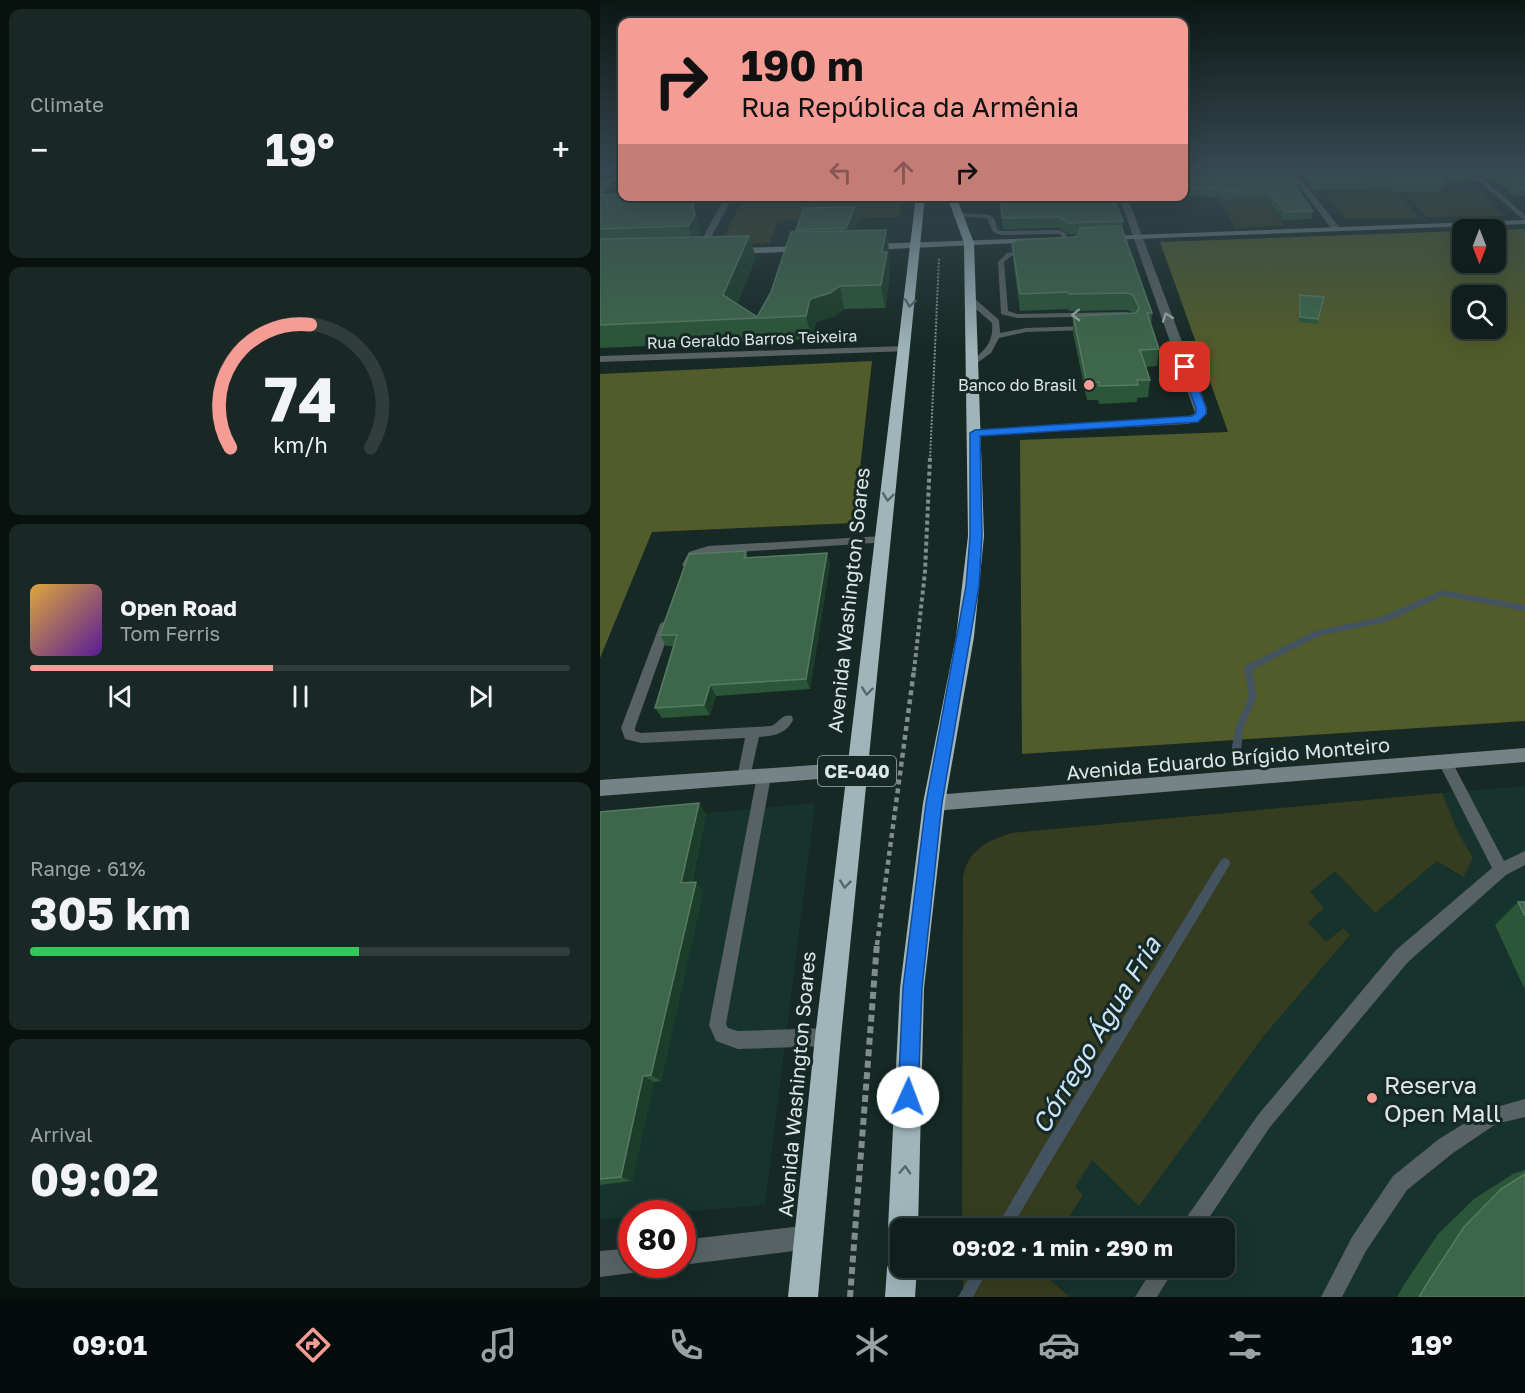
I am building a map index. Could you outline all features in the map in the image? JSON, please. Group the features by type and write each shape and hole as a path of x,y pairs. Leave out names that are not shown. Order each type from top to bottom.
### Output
{"highway":[{"name":"Avenida Washington Soares","path":"803,1297 828,1037 918,230"},
{"path":"903,1218 912,988 934,803 972,586 976,536 969,243 964,230"},
{"path":"900,1297 901,1278"}],"street":[{"path":"699,253 711,230"},
{"path":"975,433 1188,421 1201,414 1201,408 1134,230"},
{"path":"1094,238 1323,230"},
{"path":"862,247 1071,241"},
{"path":"722,252 816,249"},
{"path":"688,253 711,252"},
{"name":"Rua Geraldo Barros Teixeira","path":"600,359 905,349"},
{"name":"Avenida Eduardo Brígido Monteiro","path":"934,803 1525,755"},
{"path":"600,788 857,769"},
{"path":"696,1251 810,1237"},
{"path":"600,1264 618,1262"}],"lane":[{"path":"995,230 1001,233 1059,232 1071,241"},
{"path":"1041,251 1014,253 1002,259 1004,312 1017,316 1128,314 1132,326 1117,327"},
{"path":"971,300 996,322 1006,325 1026,324"},
{"path":"973,364 991,350 998,336 996,322"},
{"path":"998,336 1026,330 1096,328"},
{"path":"685,572 693,555 708,550 883,540"},
{"path":"669,616 627,728 630,735 641,738 753,733 772,731 782,727 787,720"},
{"path":"744,778 753,733"},
{"path":"1445,762 1501,870"},
{"path":"764,776 717,1025 722,1035 738,1040 828,1037"},
{"path":"1198,1218 1264,1121 1402,956 1501,870 1525,858"},
{"path":"1331,1297 1359,1244 1400,1183 1446,1146 1492,1116 1525,1108"},
{"path":"1145,1297 1158,1278"}],"path":[{"path":"850,1297 879,915 912,692 925,572 935,372 938,244"}],"shaded area":[{"name":"Reserva Open Mall","path":"1525,786 1525,1297 1070,1297 1051,1281 1053,1278 1235,1278 1235,1218 1068,1218 1083,1195 1074,1188 1092,1159 1139,1205 1263,1037 1350,935 1342,928 1326,942 1308,922 1323,908 1309,892 1335,870 1375,913 1437,861 1460,877 1473,858 1458,832 1442,793"},
{"path":"815,803 765,1205 696,1211 696,1200 618,1200 618,1218 600,1219 600,823"}],"green space":[{"path":"727,230 775,230 770,243 724,245 721,242"},
{"path":"1506,230 1525,230 1525,721 1022,754 1020,440 1228,432 1160,242 1452,231 1452,273 1506,273"},
{"path":"872,361 854,523 652,532 600,658 600,374"},
{"path":"1442,793 1458,832 1473,858 1463,877 1437,861 1375,913 1335,871 1310,892 1324,908 1308,922 1326,942 1343,928 1350,935 1263,1037 1139,1206 1092,1160 1075,1187 1083,1195 1068,1218 962,1218 963,878 965,868 974,853 986,844 1011,833"},
{"path":"963,1278 1053,1278 1051,1281 1070,1297 963,1297"}],"building":[{"path":"886,230 882,252 887,252 881,285 840,286 830,293 810,299 806,316 600,325 600,239 749,236 723,295 757,317 771,292 791,232"},
{"path":"1080,230 1122,230 1152,313 1147,313 1159,349 1140,350 1150,380 1137,380 1138,385 1099,386 1099,382 1087,383 1073,316 1136,313 1139,308 1133,295 1128,293 1069,294 1068,292 1020,294 1012,243 1019,240 1075,237 1080,233"},
{"path":"1300,295 1324,297 1318,319 1300,317"},
{"path":"746,551 744,558 827,553 806,679 710,685 704,705 655,708 677,635 660,635 689,554"},
{"path":"699,803 681,883 696,882 651,1075 643,1076 621,1177 600,1179 600,812"},
{"path":"1518,902 1525,902 1525,916"},
{"path":"1525,1174 1525,1297 1419,1297 1464,1227 1501,1189"}],"waterway":[{"name":"Córrego Água Fria","path":"1236,753 1239,729 1253,696 1248,668 1317,633 1383,620 1442,593 1525,608"},
{"name":"Córrego Água Fria","path":"1010,1218 1225,863"},
{"name":"Córrego Água Fria","path":"965,1297 976,1278"}],"place":[{"name":"Banco do Brasil","path":"1089,385"},
{"name":"Reserva Open Mall","path":"1372,1098"}],"route":[{"path":"908,1097 912,988 934,803 965,637 972,586 976,536 975,433 1188,421 1199,417 1201,408 1185,367"}]}
